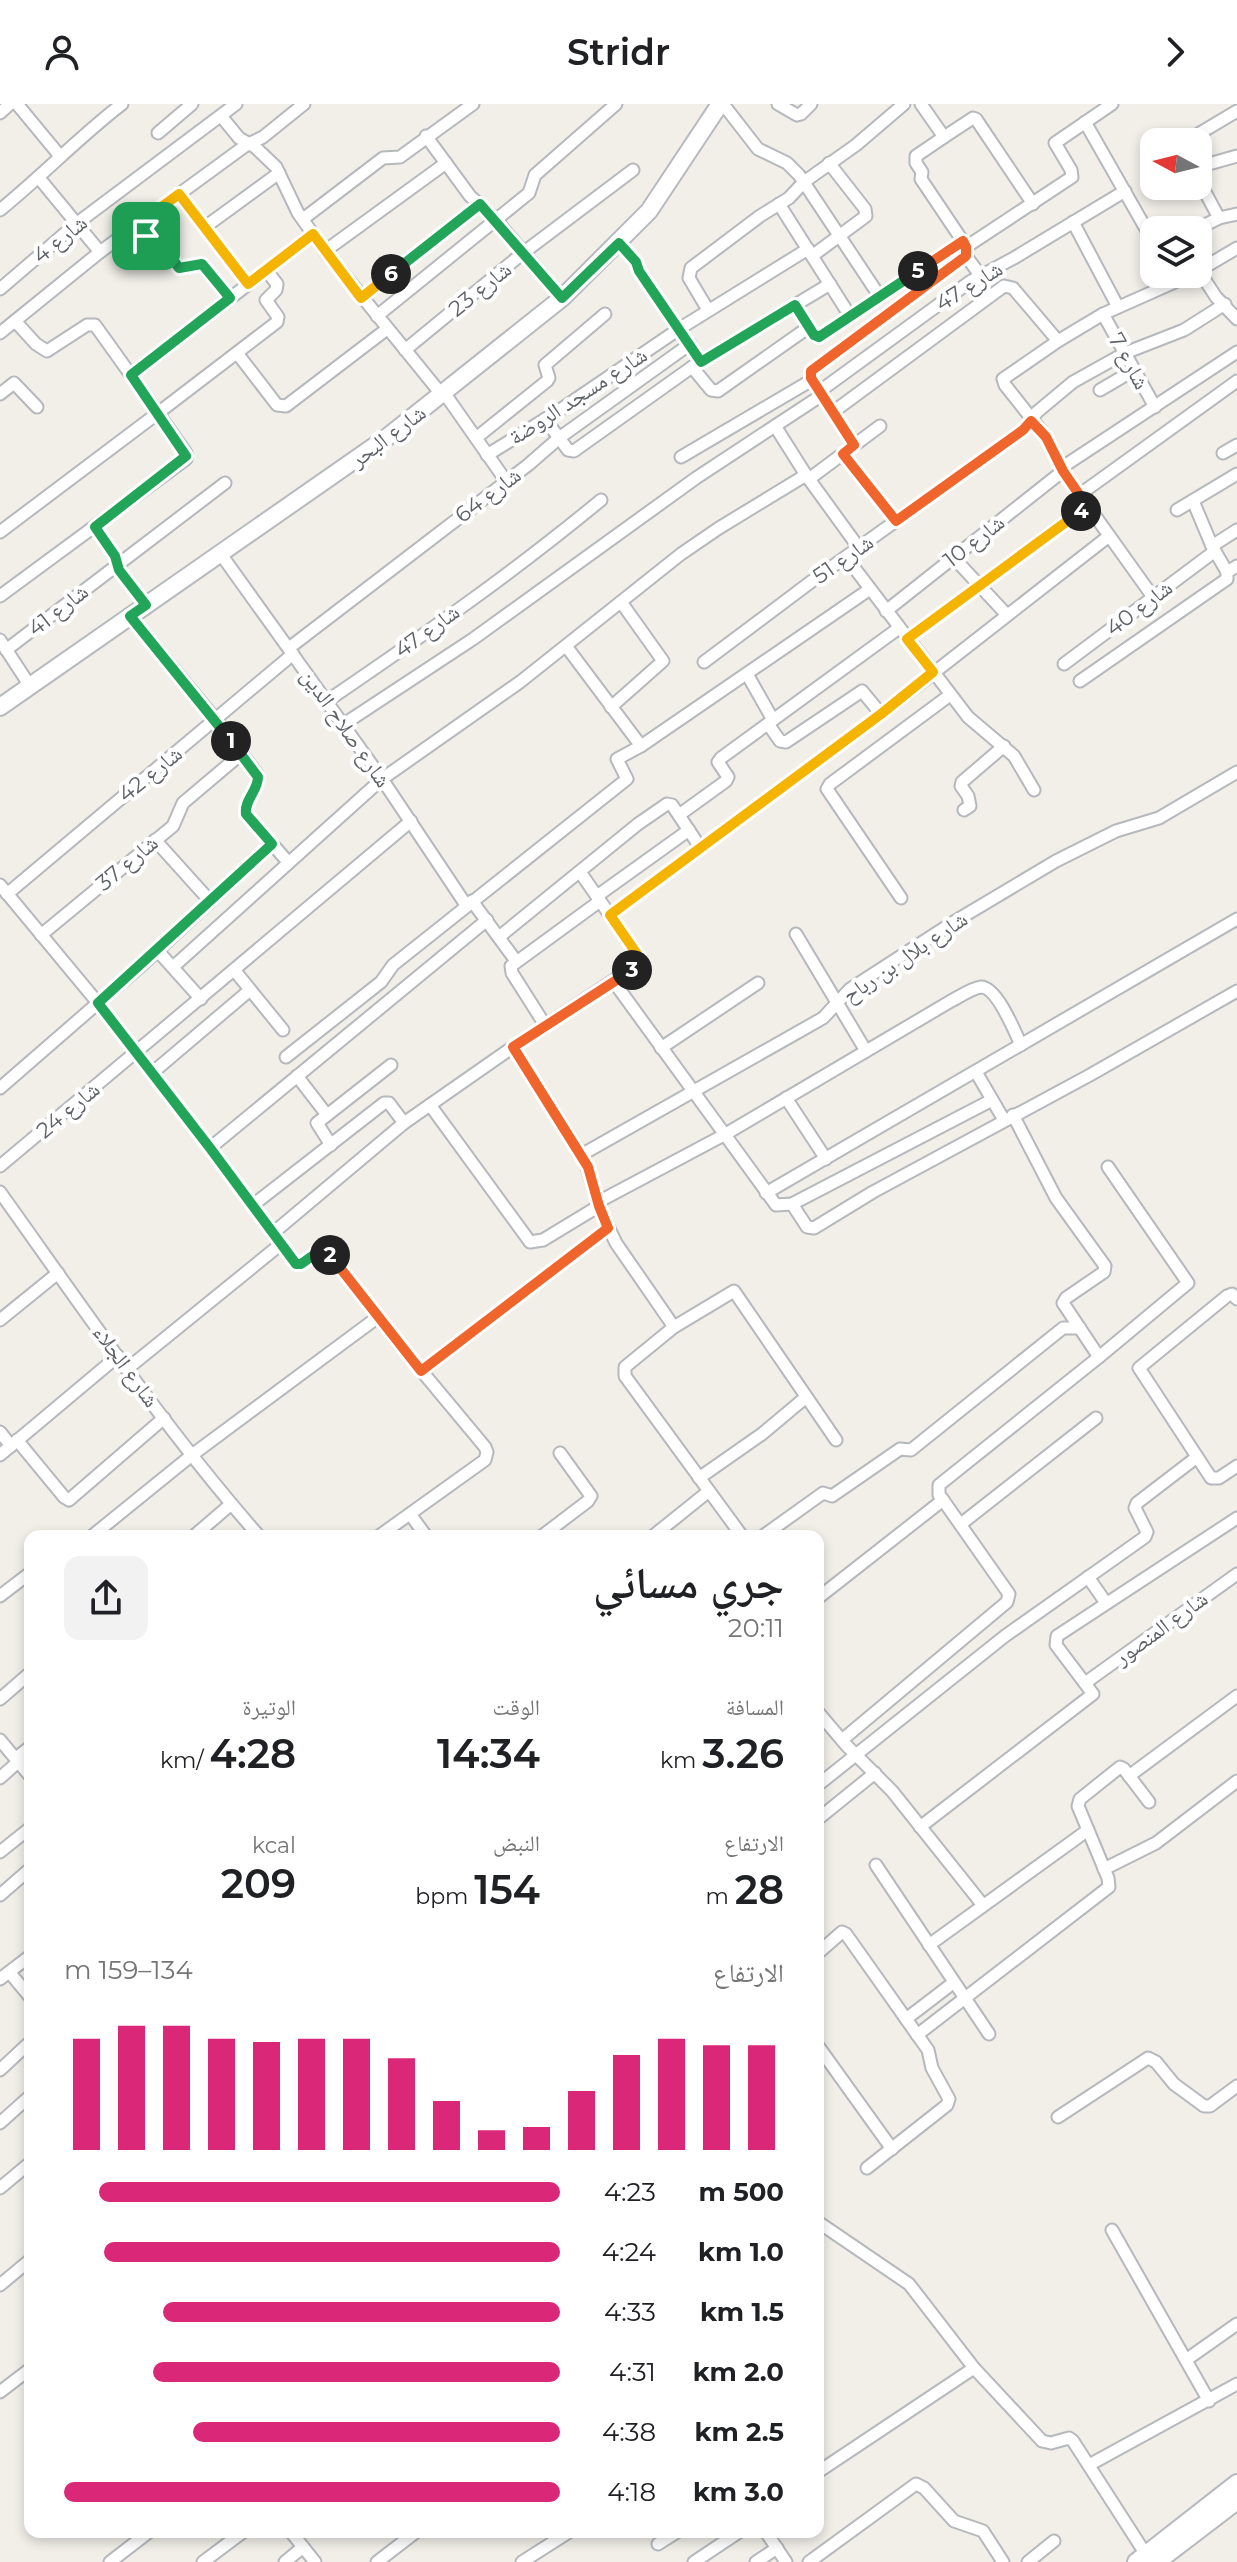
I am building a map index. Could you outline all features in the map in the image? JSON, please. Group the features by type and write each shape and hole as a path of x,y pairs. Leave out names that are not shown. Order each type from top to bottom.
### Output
{"street":[{"path":"0,113 10,104"},
{"path":"17,104 60,156"},
{"path":"158,133 192,104"},
{"name":"شارع 4","path":"0,289 76,224 236,104"},
{"path":"0,333 100,252 263,137 304,104"},
{"path":"377,316 529,193 535,175 599,121 600,108 616,104"},
{"path":"778,104 797,115 811,104"},
{"path":"708,310 688,271 789,198 804,182 904,104"},
{"path":"921,104 944,137"},
{"path":"795,305 814,335 819,337 880,297 965,248 1072,177 1055,143 1112,104"},
{"path":"0,210 119,105"},
{"path":"303,219 385,157 400,157 468,105"},
{"path":"717,106 758,149 787,163 804,182 880,297"},
{"name":"شارع البحر","path":"0,707 358,459 562,298 619,243 656,201 717,106"},
{"path":"1208,128 1237,111"},
{"path":"221,116 239,138 266,156 325,251 444,394 506,481"},
{"path":"980,275 921,179 922,172 916,163 918,154 973,118 976,119 1033,204"},
{"path":"1085,122 1140,218"},
{"path":"426,136 470,196 495,219 562,298"},
{"path":"1212,163 1237,156"},
{"path":"325,251 446,163"},
{"name":"شارع مسجد الروضة","path":"487,455 708,310 840,237 865,219 866,213 829,163"},
{"name":"شارع 23","path":"405,350 523,253 633,170"},
{"path":"205,227 279,173"},
{"path":"39,178 100,252"},
{"name":"شارع 47","path":"344,724 473,639 696,478 775,426 980,275 1125,191"},
{"path":"179,194 248,284"},
{"path":"1209,200 1219,218"},
{"path":"361,298 480,204"},
{"path":"779,204 850,316"},
{"path":"1212,222 1237,214"},
{"path":"1073,222 1118,307"},
{"path":"136,226 143,234 158,239 179,268 202,264 230,298"},
{"path":"131,375 313,234"},
{"path":"619,243 636,262 639,271 690,344 711,390 718,391 809,327"},
{"path":"681,457 811,376 965,248"},
{"path":"1212,263 1237,248"},
{"path":"0,532 277,322 278,317 266,300 277,286 266,270"},
{"path":"545,419 568,450 574,451 697,364 830,284"},
{"path":"833,412 1004,286 1013,288 1058,341"},
{"path":"1153,597 1079,495 1062,470 1046,437 1031,421 1003,379 1103,314 1155,288"},
{"path":"1209,288 1237,319"},
{"name":"شارع 51","path":"704,662 1023,430 1037,412 1073,382 1125,353 1184,330 1225,304"},
{"path":"476,438 547,381 545,365 605,314"},
{"name":"شارع 7","path":"1103,314 1155,407"},
{"path":"0,596 186,459 186,453 95,325 87,325 47,351 36,344 15,321"},
{"path":"237,353 281,406 291,403 387,329"},
{"name":"شارع 64","path":"291,651 559,438 690,344"},
{"name":"شارع 10","path":"886,611 1062,470 1236,354"},
{"path":"1100,390 1134,370"},
{"path":"811,376 854,445"},
{"path":"1079,495 1237,381"},
{"path":"0,394 14,383 37,407"},
{"path":"775,426 807,477 859,548"},
{"path":"173,967 382,779 566,646 719,528 807,477 880,426"},
{"path":"1223,453 1237,445"},
{"path":"843,454 896,521"},
{"path":"1177,510 1237,474"},
{"name":"شارع 41","path":"3,645 225,483"},
{"name":"شارع 47","path":"327,701 434,627 601,500"},
{"path":"1080,681 1227,579 1232,569 1213,549 1193,501"},
{"path":"907,639 1087,506"},
{"path":"95,527 146,605"},
{"name":"شارع 40","path":"1064,664 1237,530"},
{"path":"610,915 881,714 1109,536"},
{"name":"شارع صلاح الدين","path":"220,553 469,903 487,920 516,961 511,966 512,973 545,1025"},
{"path":"846,557 968,717 1020,763 1034,790"},
{"path":"953,557 1007,615"},
{"path":"286,1057 381,982 390,967 627,779 617,759 641,746 870,589"},
{"path":"611,707 663,661 621,602"},
{"path":"130,616 254,771 258,780 245,811 288,862"},
{"path":"679,815 726,781 728,777 719,760 899,628"},
{"path":"3,645 30,686"},
{"path":"566,646 641,746"},
{"name":"شارع 42","path":"3,890 215,719 291,651"},
{"path":"747,674 780,741 786,742 862,691 881,714"},
{"path":"901,898 827,789 950,695"},
{"path":"964,810 970,806 970,801 961,786 962,782 1004,746"},
{"name":"شارع 37","path":"41,935 175,823 183,803 241,754"},
{"name":"شارع بلال بن رباح","path":"581,1155 823,1018 850,989 1056,861 1116,831 1159,818 1237,772"},
{"path":"499,937 666,804 671,804 700,847"},
{"name":"شارع 24","path":"0,1166 411,821"},
{"path":"516,961 689,830"},
{"path":"155,840 210,901"},
{"path":"0,1088 272,844"},
{"path":"273,1233 404,1123 545,1025 636,968 640,960 580,872"},
{"path":"3,890 98,1003 299,1265 324,1248 482,1443 487,1456 387,1530"},
{"path":"766,1193 1237,919"},
{"path":"210,1148 487,920"},
{"path":"796,934 866,1051"},
{"path":"157,950 201,999"},
{"path":"235,971 283,1030"},
{"path":"614,982 776,1205 792,1204 992,1100"},
{"path":"661,1048 758,983"},
{"path":"430,1105 530,1242 543,1240 598,1204 724,1135 978,987 987,989 998,999 1021,1045"},
{"path":"152,1073 250,990"},
{"path":"792,1204 807,1227 814,1228 1237,991"},
{"path":"513,1047 591,1173 598,1204 608,1228 674,1327"},
{"path":"331,1145 317,1125 391,1065"},
{"path":"976,1072 992,1100 1008,1117 1056,1198 1105,1266 1104,1272 1064,1301 1066,1309 1099,1357"},
{"path":"297,1076 327,1115"},
{"path":"786,1098 826,1159"},
{"path":"253,1205 384,1103 389,1103 404,1123"},
{"path":"842,1740 1008,1599 1007,1589 939,1495 939,1485 1188,1283 1108,1167"},
{"name":"شارع الجلاء","path":"0,1192 127,1369 230,1505 253,1530"},
{"path":"421,1371 608,1228"},
{"path":"127,1369 281,1244"},
{"path":"0,1320 58,1273"},
{"path":"738,1530 623,1372 628,1364 674,1327 734,1291 836,1440"},
{"path":"1234,1297 1139,1368 1213,1479 1237,1466"},
{"path":"99,1530 192,1455 378,1317"},
{"path":"771,1530 823,1493 832,1496 900,1449 911,1450 1063,1328 1080,1328"},
{"path":"0,1455 118,1356"},
{"path":"699,1478 762,1434 805,1398"},
{"path":"0,1432 69,1500 164,1418"},
{"path":"961,1524 1096,1418"},
{"path":"552,1530 591,1496 560,1453"},
{"path":"824,1780 1005,1636 1145,1537 1147,1532 1136,1511 1137,1503 1197,1457"},
{"path":"660,1530 709,1491"},
{"path":"824,1593 943,1500"},
{"path":"201,1530 230,1505"},
{"path":"410,1514 422,1530"},
{"path":"920,1827 1093,1694 1055,1640 1237,1518"},
{"name":"شارع المنصور","path":"1085,1683 1237,1574"},
{"path":"1088,1577 1106,1603"},
{"path":"0,1596 24,1578"},
{"path":"0,1699 24,1678"},
{"path":"1129,1776 1237,1696"},
{"path":"824,1719 875,1773 982,1904"},
{"path":"0,1740 24,1769"},
{"path":"0,1778 24,1753"},
{"path":"917,2035 1109,1887 1110,1882 1078,1806 1080,1799 1117,1767 1124,1769 1149,1802"},
{"path":"824,1814 875,1773"},
{"path":"1104,1869 1156,1843 1237,1781"},
{"path":"929,1945 1088,1830"},
{"path":"0,1852 24,1833"},
{"path":"876,1865 989,2034"},
{"path":"0,1895 24,1874"},
{"path":"824,1948 842,1932 846,1934 931,2055 932,2068 949,2102 867,2168"},
{"path":"24,1961 5,1976 24,1992"},
{"path":"906,2019 953,1983"},
{"path":"0,2070 24,2048"},
{"path":"824,2054 892,2149"},
{"path":"1058,2117 1148,2058 1156,2062 1174,2084 1204,2106 1210,2106 1237,2086"},
{"path":"0,2123 24,2101"},
{"path":"1,2187 24,2168"},
{"path":"824,2226 909,2284 974,2368 1042,2441 1051,2443 1069,2438 1146,2559"},
{"path":"1112,2230 1209,2401"},
{"path":"0,2285 24,2265"},
{"path":"1186,2360 1237,2324"},
{"path":"824,2468 974,2368"},
{"path":"0,2392 24,2374"},
{"path":"1089,2465 1237,2384"},
{"path":"1146,2559 1237,2483"},
{"path":"809,2562 916,2484 924,2488 954,2521 983,2531 1003,2562"},
{"path":"1146,2559 1237,2501"},
{"path":"110,2562 141,2538"},
{"path":"203,2562 235,2538"},
{"path":"296,2538 315,2562"},
{"path":"377,2562 408,2538"},
{"path":"522,2562 552,2538"},
{"path":"658,2544 668,2538"},
{"path":"694,2562 730,2538"},
{"path":"770,2538 786,2562"},
{"path":"1028,2562 1054,2541"},
{"path":"285,2562 303,2547"},
{"path":"756,2562 777,2548"}],"route":[{"path":"179,194 248,284 313,234 361,298 480,204 562,298 619,243 636,262 701,362 795,305 814,335 819,337 963,241 966,256 811,371 811,378 854,445 843,454 896,521 1023,430 1031,421 1046,437 1063,471 1087,506 907,639 933,672 610,915 639,957 638,966 513,1047 588,1167 608,1228 421,1371 324,1248 301,1264 296,1264 98,1003 272,844 245,811 258,784 257,774 130,616 146,605 119,570 115,556 95,527 186,459 186,453 131,375 230,298 202,264 179,268 158,239 146,236 136,226 179,194"}]}
